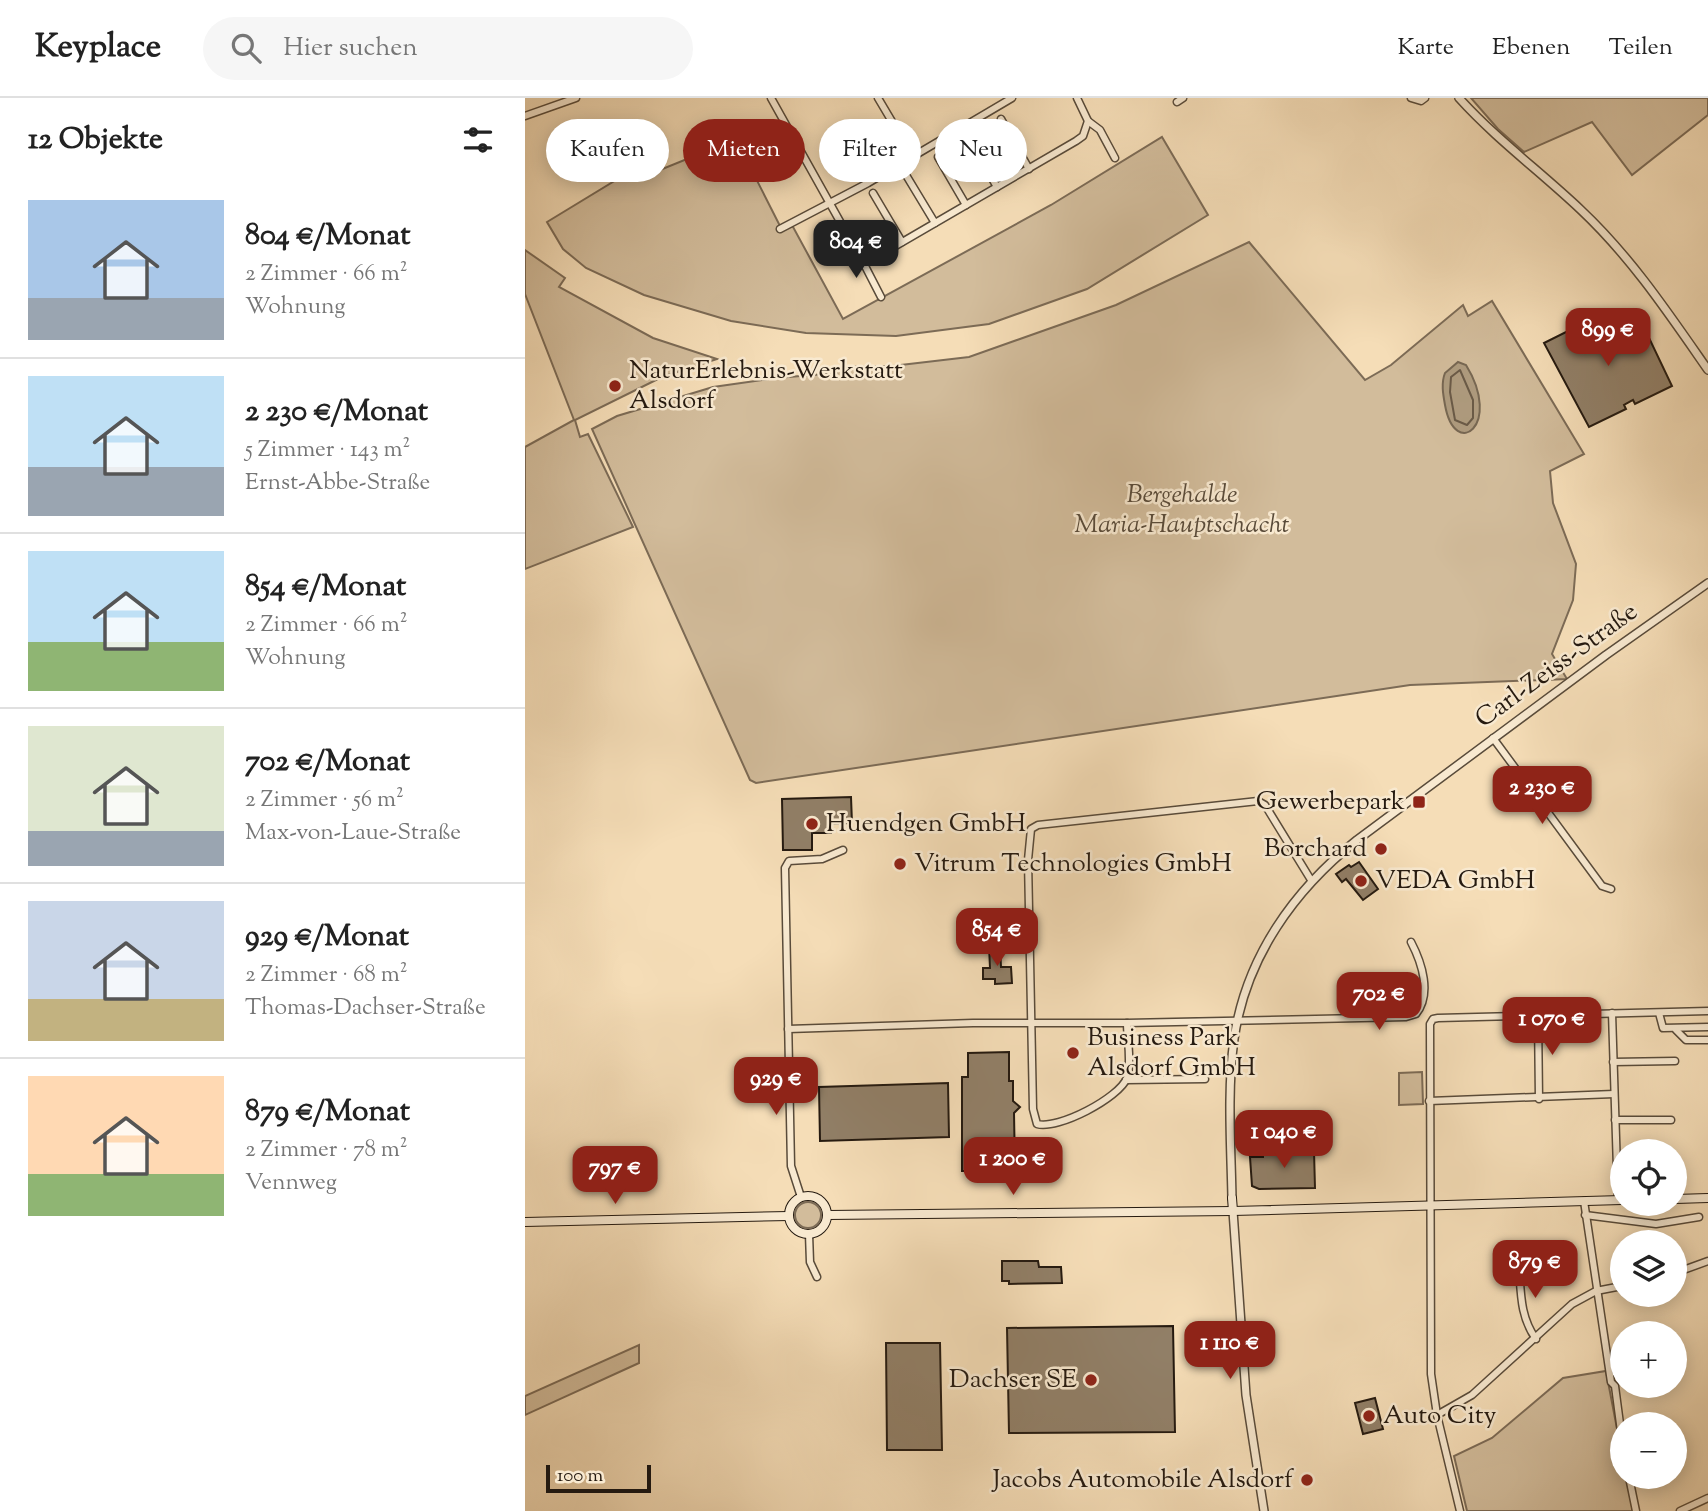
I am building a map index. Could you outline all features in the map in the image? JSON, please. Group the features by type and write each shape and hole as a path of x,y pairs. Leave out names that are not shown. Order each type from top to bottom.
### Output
{"main road":[{"path":"801,1197 819,1199 827,1215 822,1228 809,1234 795,1229 789,1216 790,1208 801,1197"},
{"name":"Carl-Zeiss-Straße","path":"1233,1198 1233,1211"},
{"path":"1687,1199 1708,1198"},
{"path":"827,1215 1233,1211 1610,1200"},
{"path":"525,1222 789,1216"}],"street":[{"path":"525,116 576,98"},
{"path":"771,98 857,252 865,256 880,255 1076,141 1083,136 1088,121"},
{"path":"878,98 890,119"},
{"path":"921,152 1012,98"},
{"path":"1077,98 1088,121 1100,130 1115,158"},
{"path":"1411,98 1421,101 1426,98"},
{"path":"1459,99 1614,244 1672,318 1708,370"},
{"path":"1027,165 1029,169"},
{"path":"780,229 868,182"},
{"path":"909,182 935,223"},
{"path":"953,182 966,205"},
{"path":"994,182 997,187"},
{"path":"873,193 902,242"},
{"path":"865,256 863,264 881,297"},
{"name":"Carl-Zeiss-Straße","path":"1233,1198 1231,1068 1238,1020 1256,964 1266,944 1311,880 1349,846 1493,738 1708,583"},
{"path":"1493,738 1602,886 1611,890"},
{"path":"1205,1079 1126,1080 1098,1104 1075,1118 1048,1125 1037,1124 1033,1109 1028,842 1031,829 1038,825 1258,801 1265,805 1311,880"},
{"path":"801,1197 791,1166 786,864 789,861 822,859 843,850"},
{"path":"788,1028 1394,1018 1416,1014 1423,999 1423,970 1411,942"},
{"path":"1460,1511 1437,1415 1431,1374 1430,1024 1433,1019 1708,1011"},
{"path":"1612,1013 1616,1139"},
{"path":"1659,1013 1663,1028 1676,1030 1708,1027"},
{"path":"1538,1016 1539,1099"},
{"path":"1126,1080 1127,1023"},
{"path":"1676,1030 1686,1040 1708,1040"},
{"path":"1613,1062 1675,1061"},
{"path":"1429,1101 1539,1099 1614,1094"},
{"path":"1615,1120 1671,1120"},
{"path":"1584,1201 1611,1382 1618,1396 1619,1412"},
{"path":"1233,1211 1243,1370 1264,1511"},
{"path":"1585,1215 1656,1224 1699,1217"},
{"path":"809,1234 810,1262 817,1277"},
{"path":"1687,1269 1708,1261"},
{"path":"1519,1267 1523,1311 1527,1327 1535,1339"},
{"path":"1437,1415 1472,1395 1572,1304 1596,1291 1610,1288"},
{"path":"1631,1489 1636,1511"},
{"path":"1680,1511 1708,1498"}],"green space":[{"path":"1471,98 1708,98 1708,115 1632,175 1592,122 1524,152 1498,129"},
{"path":"1162,137 1208,215 1087,289 989,324 896,336 806,333 731,321 644,295 586,268 563,249 547,222 613,182 669,182 669,166 683,161 683,182 758,182 782,230 792,225 843,319 1051,205"},
{"name":"Bergehalde Maria-Hauptschacht","path":"1249,242 1365,380 1391,365 1463,305 1468,316 1492,301 1584,454 1550,471 1553,503 1576,564 1573,600 1552,654 1567,679 1410,685 756,783 750,780 592,429 617,416 713,387 837,373 835,367 892,366 969,357 1116,305"},
{"path":"525,250 565,278 559,287 653,338 717,359 662,377 575,420 580,437 588,434 633,527 525,569 525,447 574,420 525,294"},
{"path":"1422,1072 1423,1104 1399,1105 1399,1073"},
{"path":"808,1202 817,1206 821,1215 817,1224 808,1228 799,1224 795,1215 799,1206"},
{"path":"639,1345 639,1363 525,1415 525,1396"},
{"path":"1606,1371 1614,1412 1610,1412 1610,1489 1628,1489 1633,1511 1467,1511 1454,1456 1492,1438 1563,1378"}],"water":[{"path":"1458,362 1466,365 1476,386 1480,404 1478,419 1466,433 1458,431 1450,422 1443,393 1445,373"}],"building":[{"path":"1600,315 1611,336 1641,321 1672,386 1635,404 1633,400 1624,405 1626,409 1589,427 1544,343"},
{"name":"Huendgen GmbH","path":"851,797 852,823 831,824 831,833 812,833 812,850 783,850 782,799"},
{"name":"VEDA GmbH","path":"1359,862 1378,889 1363,900 1346,879 1342,882 1336,874"},
{"path":"989,946 1000,946 1001,967 1011,967 1012,983 995,984 995,979 983,979 983,968 990,968"},
{"path":"1009,1052 1009,1081 1013,1081 1013,1101 1020,1107 1014,1113 1015,1170 1003,1170 1003,1176 984,1177 983,1171 962,1171 962,1077 968,1077 968,1053"},
{"path":"948,1083 949,1137 820,1141 819,1087"},
{"path":"1314,1151 1315,1188 1259,1189 1252,1186 1250,1157 1263,1157 1263,1152"},
{"path":"1002,1261 1038,1261 1039,1267 1061,1267 1062,1283 1009,1284 1009,1281 1002,1281"},
{"name":"Dachser SE","path":"1173,1326 1175,1432 1009,1433 1007,1328"},
{"name":"Dachser SE","path":"886,1343 940,1343 942,1450 887,1450"},
{"name":"Auto City","path":"1375,1398 1383,1429 1363,1434 1355,1403"}],"place":[{"name":"NaturErlebnis-Werkstatt Alsdorf","path":"615,386"},
{"name":"Gewerbepark","path":"1419,802"},
{"name":"Huendgen GmbH","path":"812,824"},
{"name":"Borchard","path":"1381,849"},
{"name":"Vitrum Technologies GmbH","path":"900,864"},
{"name":"VEDA GmbH","path":"1361,881"},
{"name":"Business Park Alsdorf GmbH","path":"1073,1053"},
{"name":"Dachser SE","path":"1091,1380"},
{"name":"Auto City","path":"1369,1416"},
{"name":"Jacobs Automobile Alsdorf","path":"1307,1480"}]}
